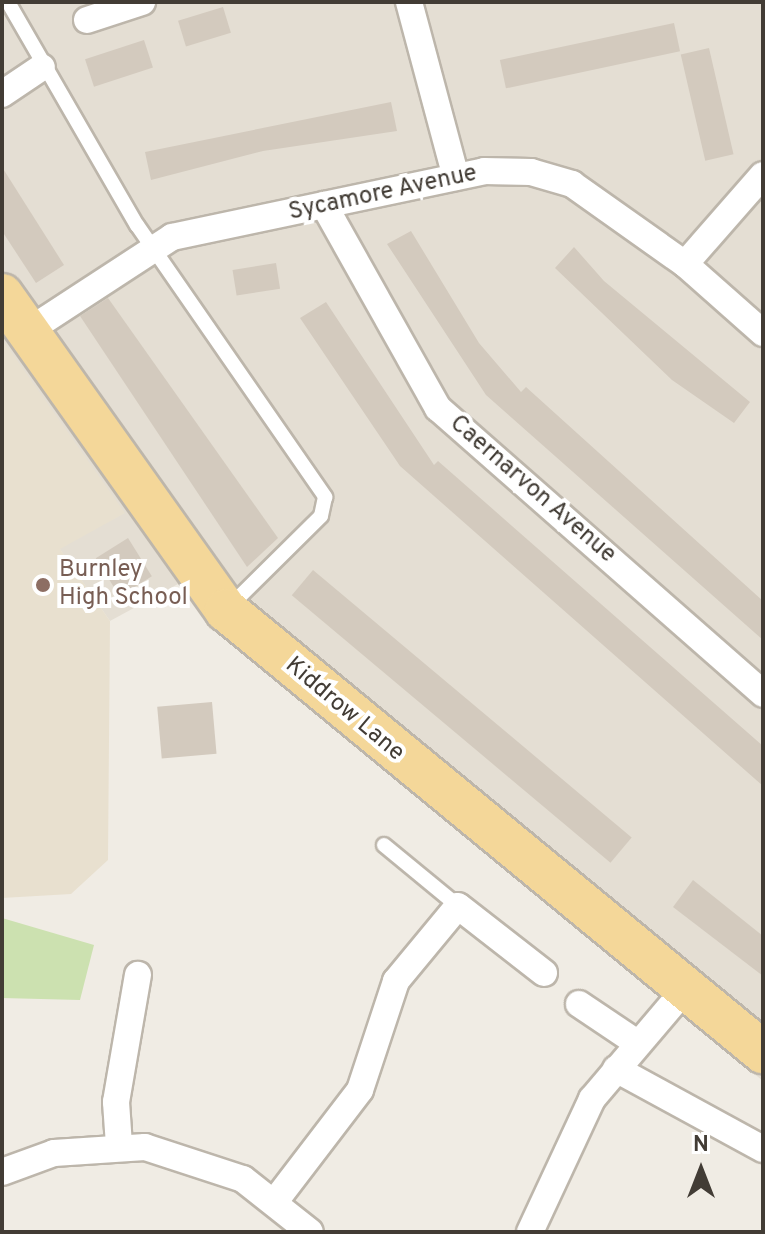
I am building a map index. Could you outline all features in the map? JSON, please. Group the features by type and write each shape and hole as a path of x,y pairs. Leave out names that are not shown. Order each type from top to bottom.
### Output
{"main road":[{"name":"Kiddrow Lane","path":"2,295 226,610 763,1052"}],"street":[{"path":"87,20 142,2"},
{"path":"409,2 456,177"},
{"path":"2,94 42,67"},
{"name":"Sycamore Avenue","path":"28,331 172,237 456,177 531,172 572,184 685,264 763,333"},
{"path":"685,264 763,175"},
{"name":"Caernarvon Avenue","path":"324,205 438,408 763,694"},
{"path":"276,1200 360,1090 396,981 458,906 544,973"},
{"path":"119,1145 116,1102 138,975"},
{"path":"530,1232 577,1126 616,1069 686,988"},
{"path":"579,1004 637,1043"},
{"path":"616,1069 763,1149"},
{"path":"2,1172 54,1153 119,1145 188,1157 276,1200 310,1232"}],"lane":[{"path":"8,2 42,67 156,248 325,497 321,516 226,610"},
{"path":"384,845 458,906"}],"shaded area":[{"path":"2,2 763,2 763,1081 207,622 178,584 110,621 59,548 124,513 2,349"},
{"name":"Burnley High School","path":"2,339 125,513 60,549 110,621 108,860 71,894 2,898"}],"green space":[{"path":"2,918 94,945 80,1000 2,998"}],"building":[{"path":"223,7 231,33 186,47 178,21"},
{"path":"674,23 680,51 506,88 500,60"},
{"path":"144,40 153,68 94,87 85,59"},
{"path":"709,48 734,154 705,161 681,55"},
{"path":"391,102 397,131 263,151 151,180 145,152"},
{"path":"2,167 64,265 36,283 2,231"},
{"path":"411,231 479,343 521,392 526,387 763,601 763,640 486,395 387,244"},
{"path":"574,247 604,281 750,402 734,423 672,380 555,268"},
{"path":"276,263 280,289 237,296 233,270"},
{"path":"108,298 278,538 247,567 80,316"},
{"path":"326,302 434,465 438,461 763,746 763,786 400,466 300,318"},
{"path":"128,538 152,576 120,596 96,558"},
{"path":"313,570 632,837 610,863 292,595"},
{"path":"212,702 217,754 162,759 157,707"},
{"path":"693,880 763,936 763,976 673,907"}],"place":[{"name":"Burnley High School","path":"43,585"}]}
